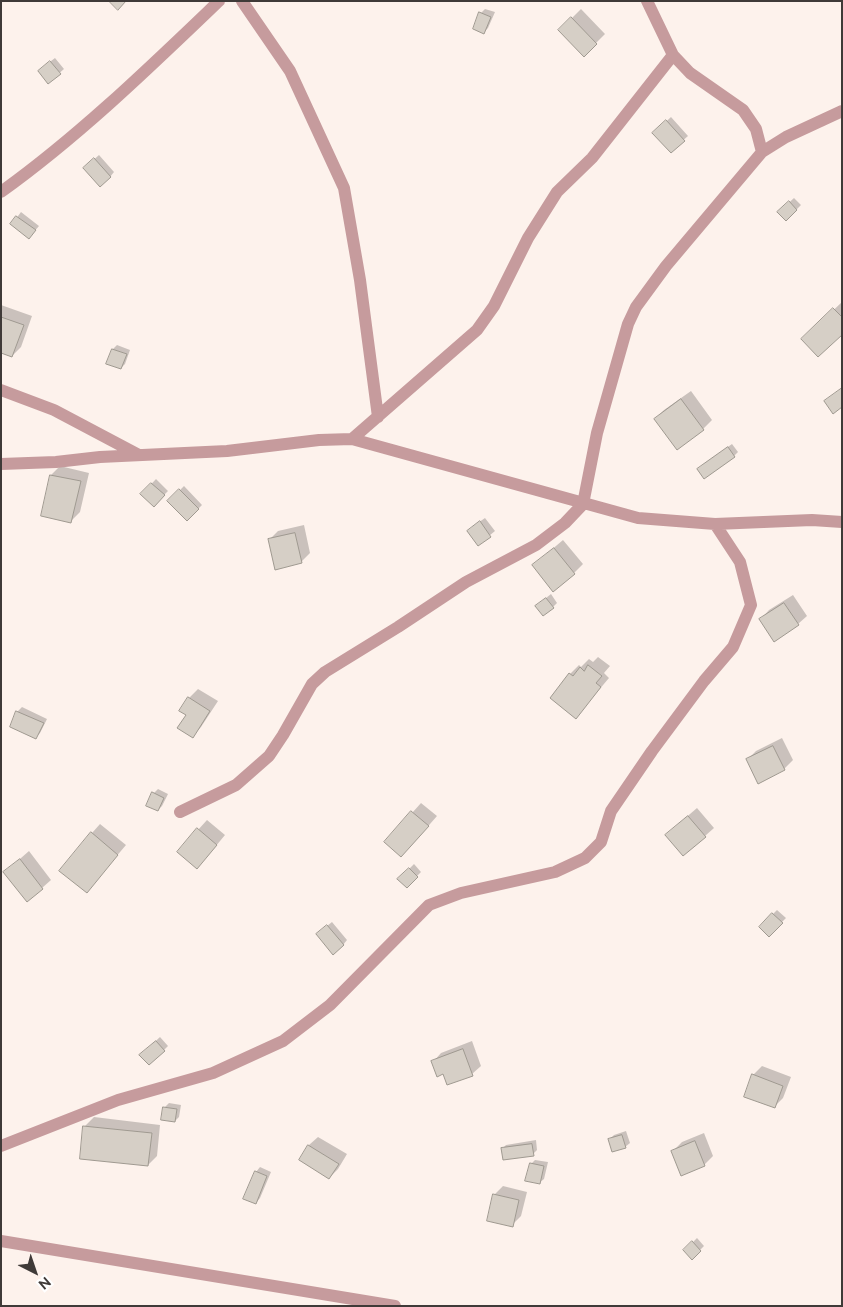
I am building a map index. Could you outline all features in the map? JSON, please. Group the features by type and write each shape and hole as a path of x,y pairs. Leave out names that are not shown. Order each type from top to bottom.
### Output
{"street":[{"path":"1,192 24,176 136,81 219,1"},
{"path":"242,1 290,71 344,188 360,280 378,417"},
{"path":"647,1 673,55 690,73 743,110 756,129 762,152"},
{"path":"352,439 477,330 494,306 528,238 557,192 592,158 673,55"},
{"path":"180,812 236,785 269,756 312,684 325,672 466,582 536,545 566,523 583,504 597,433 628,324 636,307 666,266 762,152 786,137 842,110"},
{"path":"1,390 54,410 139,455"},
{"path":"1,464 227,451 319,440 352,439 638,518 715,524 812,520 842,522"},
{"path":"1,1146 118,1100 213,1073 283,1041 330,1004 429,905 461,893 555,872 585,858 601,842 611,811 652,752 704,681 733,648 751,605 740,562 715,524"},
{"path":"1,1241 366,1303 395,1306"}],"building":[{"path":"109,1 126,1 118,10"},
{"path":"479,12 491,17 484,34 473,29"},
{"path":"571,17 597,44 584,57 558,30"},
{"path":"50,61 61,74 48,84 38,71"},
{"path":"666,120 685,141 671,153 652,133"},
{"path":"94,158 111,177 100,187 83,168"},
{"path":"789,201 797,210 786,221 777,212"},
{"path":"16,216 36,230 29,239 10,224"},
{"path":"833,308 842,317 842,335 818,357 801,339"},
{"path":"1,317 24,325 12,357 1,353"},
{"path":"112,349 127,354 121,369 106,364"},
{"path":"842,388 842,407 833,414 824,401"},
{"path":"681,399 704,430 677,450 654,419"},
{"path":"728,447 735,457 704,479 697,469"},
{"path":"50,475 81,481 71,523 41,516"},
{"path":"151,483 165,495 154,507 140,494"},
{"path":"179,489 199,509 187,521 167,501"},
{"path":"480,521 491,537 478,546 467,531"},
{"path":"295,533 302,563 275,570 268,539"},
{"path":"554,548 575,574 553,592 532,565"},
{"path":"546,598 554,608 543,616 535,606"},
{"path":"784,603 799,625 774,642 759,619"},
{"path":"588,665 602,676 596,683 601,687 576,719 550,698 569,673 573,676 580,667 584,671"},
{"path":"188,697 210,711 193,738 177,728 186,715 179,711"},
{"path":"16,711 44,723 36,739 10,727"},
{"path":"773,746 785,770 758,784 746,759"},
{"path":"152,792 164,798 158,811 146,806"},
{"path":"411,811 429,826 401,857 384,842"},
{"path":"688,816 706,837 683,856 665,835"},
{"path":"197,828 217,845 197,869 177,852"},
{"path":"91,832 118,855 87,893 59,871"},
{"path":"20,859 43,889 27,902 3,872"},
{"path":"409,868 418,877 407,888 397,879"},
{"path":"772,913 783,923 769,937 759,927"},
{"path":"327,925 344,945 333,955 316,934"},
{"path":"156,1041 165,1051 149,1065 139,1055"},
{"path":"463,1049 473,1076 447,1085 443,1074 437,1077 431,1061"},
{"path":"752,1074 783,1086 775,1108 744,1097"},
{"path":"163,1107 177,1109 175,1122 161,1120"},
{"path":"83,1126 152,1133 148,1166 80,1159"},
{"path":"622,1135 626,1148 612,1152 608,1139"},
{"path":"695,1141 705,1166 681,1176 671,1151"},
{"path":"532,1144 534,1156 503,1160 501,1148"},
{"path":"308,1145 339,1164 329,1179 299,1160"},
{"path":"530,1163 544,1166 540,1184 525,1181"},
{"path":"255,1171 267,1176 256,1204 243,1199"},
{"path":"493,1194 519,1200 513,1227 487,1221"},
{"path":"692,1241 701,1251 692,1260 683,1250"}]}
